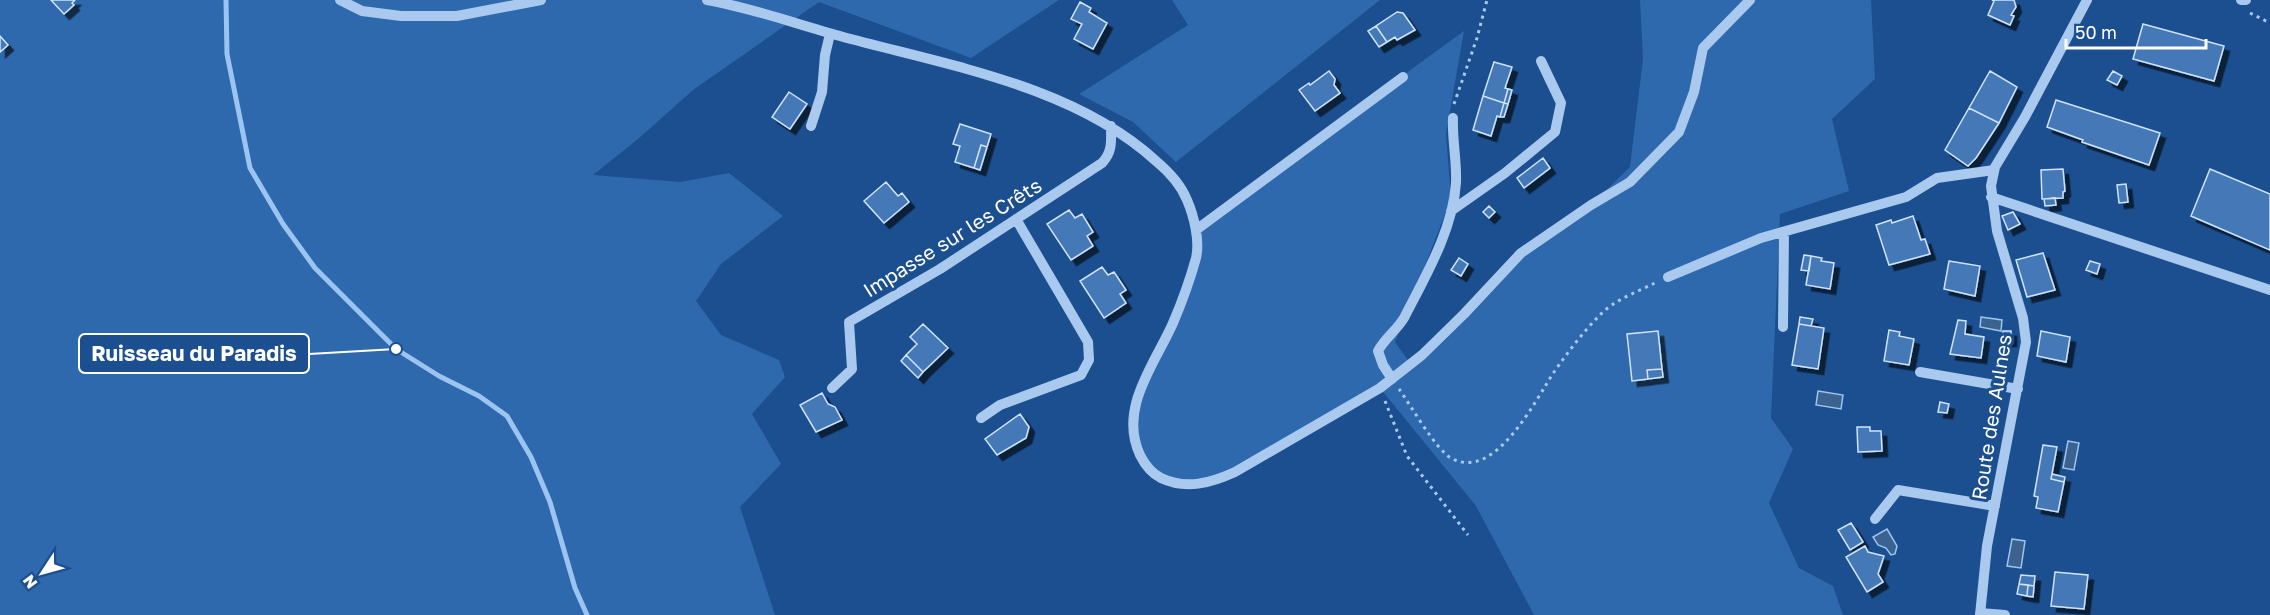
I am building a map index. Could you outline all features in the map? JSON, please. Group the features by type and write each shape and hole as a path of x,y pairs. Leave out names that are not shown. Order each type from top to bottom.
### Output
{"street":[{"path":"340,0 362,11 401,16 457,16 541,0"},
{"path":"707,0 993,77 1056,99 1111,126 1142,147 1168,171 1187,199 1196,230 1197,255 1173,324 1142,385 1134,407 1133,429 1137,448 1144,464 1155,475 1173,484 1192,485 1217,480 1235,472 1380,388 1422,355 1521,253 1630,182 1679,132 1694,92 1703,48 1750,0"},
{"name":"Route des Aulnes","path":"1980,614 1987,546 2026,342 2023,318 1997,231 1991,186 1994,170 2087,0"},
{"path":"811,126 822,92 825,55 830,34"},
{"path":"1451,212 1505,173 1555,132 1561,103 1541,62"},
{"path":"1196,230 1403,77"},
{"path":"1392,379 1378,351 1385,339 1398,328 1404,318 1433,258 1451,212 1456,183 1453,118"},
{"name":"Impasse sur les Crêts","path":"832,388 852,369 849,322 940,270 1102,163 1109,156 1111,126"},
{"path":"1668,277 1761,238 1906,196 1937,178 1994,170"},
{"path":"1991,197 2270,290"},
{"path":"981,418 1000,405 1081,375 1089,360 1088,342 1016,219"},
{"path":"1783,327 1784,232"},
{"path":"1920,372 2018,389"},
{"path":"1875,519 1898,490 1995,506"},
{"path":"1980,614 2005,615"}],"path":[{"path":"1453,118 1455,102 1477,38 1487,0"},
{"path":"1392,379 1440,447 1451,458 1468,462 1485,458 1496,451 1518,429 1560,364 1602,312 1668,277"},
{"path":"1380,388 1407,456 1468,535"}],"shaded area":[{"path":"0,0 1059,0 971,58 819,2 693,90 593,175 680,182 729,173 783,216 721,264 696,301 721,335 779,360 785,377 752,414 781,464 740,507 775,615 0,615"},
{"path":"1172,0 1380,0 1176,162 1133,122 1079,94 1188,25"},
{"path":"1640,0 1871,0 1875,79 1832,119 1849,191 1780,214 1771,418 1793,449 1769,503 1799,568 1833,586 1843,615 1534,615 1476,506 1380,388 1235,472 1192,485 1155,475 1133,429 1142,385 1187,288 1196,230 1213,213 1464,31 1446,134 1451,199 1395,342 1410,363 1521,253 1591,205 1630,167 1643,59"},
{"path":"1981,317 2002,320 2001,331 1980,327"},
{"path":"1818,391 1843,395 1841,409 1816,405"},
{"path":"2068,441 2079,443 2074,470 2063,468"},
{"path":"1887,529 1897,546 1895,554 1891,555 1886,548 1878,545 1873,537"},
{"path":"2012,539 2025,541 2021,568 2007,566"}],"building":[{"path":"51,0 75,0 72,3 74,5 64,14"},
{"path":"1992,0 2014,0 2016,7 2011,15 2014,16 2010,25 1988,15 1994,1"},
{"path":"1080,2 1091,8 1089,12 1107,23 1093,49 1074,39 1082,24 1071,19"},
{"path":"1397,12 1403,13 1415,30 1397,40 1395,37 1387,42 1376,26"},
{"path":"2143,24 2224,46 2214,81 2133,59"},
{"path":"1376,26 1387,42 1379,47 1368,31"},
{"path":"0,36 8,45 0,52"},
{"path":"1494,62 1512,67 1505,88 1508,89 1504,103 1483,96"},
{"path":"1329,71 1340,93 1315,111 1299,90"},
{"path":"1990,71 2017,87 1999,123 1969,108"},
{"path":"2113,71 2122,76 2117,85 2107,80"},
{"path":"1508,89 1512,90 1508,104 1504,103"},
{"path":"789,92 807,104 790,129 772,117"},
{"path":"1483,96 1504,103 1491,136 1473,130"},
{"path":"2056,100 2160,133 2149,165 2082,142 2083,140 2047,127"},
{"path":"1504,103 1508,104 1504,117 1500,117"},
{"path":"1969,108 1999,123 1976,158 1968,166 1945,150"},
{"path":"960,124 991,134 987,147 981,145 974,168 955,162 960,146 953,144"},
{"path":"981,145 987,147 980,170 974,168"},
{"path":"1543,158 1550,168 1524,188 1517,178"},
{"path":"2063,169 2065,191 2063,198 2042,199 2041,170"},
{"path":"2210,169 2270,194 2270,250 2191,216"},
{"path":"886,182 898,196 902,193 909,202 884,223 864,201"},
{"path":"2126,184 2128,202 2119,203 2117,185"},
{"path":"2055,198 2056,205 2045,206 2044,199"},
{"path":"1489,206 1495,212 1489,218 1483,212"},
{"path":"1069,210 1075,218 1082,214 1093,232 1087,236 1093,246 1071,260 1047,224"},
{"path":"2013,212 2020,224 2008,230 2002,216"},
{"path":"1913,216 1921,240 1925,239 1930,254 1889,265 1876,225 1891,220 1892,223"},
{"path":"2043,253 2055,290 2027,297 2016,260"},
{"path":"1804,255 1811,256 1809,271 1801,270"},
{"path":"1811,256 1822,258 1821,261 1834,263 1830,289 1806,285"},
{"path":"1459,258 1468,264 1461,276 1451,270"},
{"path":"1949,261 1980,266 1975,296 1944,289"},
{"path":"2090,261 2100,264 2097,274 2086,270"},
{"path":"1102,267 1108,275 1114,272 1126,290 1120,294 1126,303 1104,318 1080,281"},
{"path":"1800,317 1813,319 1811,326 1799,324"},
{"path":"1958,320 1966,321 1965,334 1984,337 1981,358 1950,354"},
{"path":"923,324 948,348 923,372 906,355 917,344 910,337"},
{"path":"1799,324 1824,328 1818,369 1792,365"},
{"path":"1889,330 1900,332 1899,336 1914,339 1909,365 1884,361"},
{"path":"1658,331 1662,369 1647,370 1648,379 1632,381 1627,334"},
{"path":"2003,331 2011,331 2011,341 2003,341"},
{"path":"2041,331 2070,337 2066,362 2037,356"},
{"path":"906,355 923,372 918,378 901,361"},
{"path":"1662,369 1663,377 1648,379 1647,370"},
{"path":"822,393 828,404 835,407 842,420 816,432 800,405"},
{"path":"1940,402 1949,404 1947,413 1938,412"},
{"path":"1020,414 1029,427 1026,438 997,455 985,439"},
{"path":"1857,427 1870,427 1870,431 1881,431 1882,451 1858,452"},
{"path":"2043,445 2057,447 2051,479 2064,482 2058,512 2036,508 2038,497 2034,496"},
{"path":"2052,474 2065,477 2064,482 2051,479"},
{"path":"1851,523 1863,542 1850,550 1838,530"},
{"path":"1865,546 1868,552 1884,556 1878,574 1883,582 1867,592 1846,557"},
{"path":"2055,572 2088,575 2084,609 2051,606"},
{"path":"2021,575 2035,576 2034,586 2019,584"},
{"path":"2019,584 2028,585 2027,596 2017,594"},
{"path":"2028,585 2034,586 2033,597 2027,596"}],"waterway":[{"path":"226,0 227,54 250,168 283,224 315,268 396,349 439,376 479,396 507,416 531,457 550,502 575,588 587,615"}],"place":[{"name":"Ruisseau du Paradis","path":"396,349"}]}
